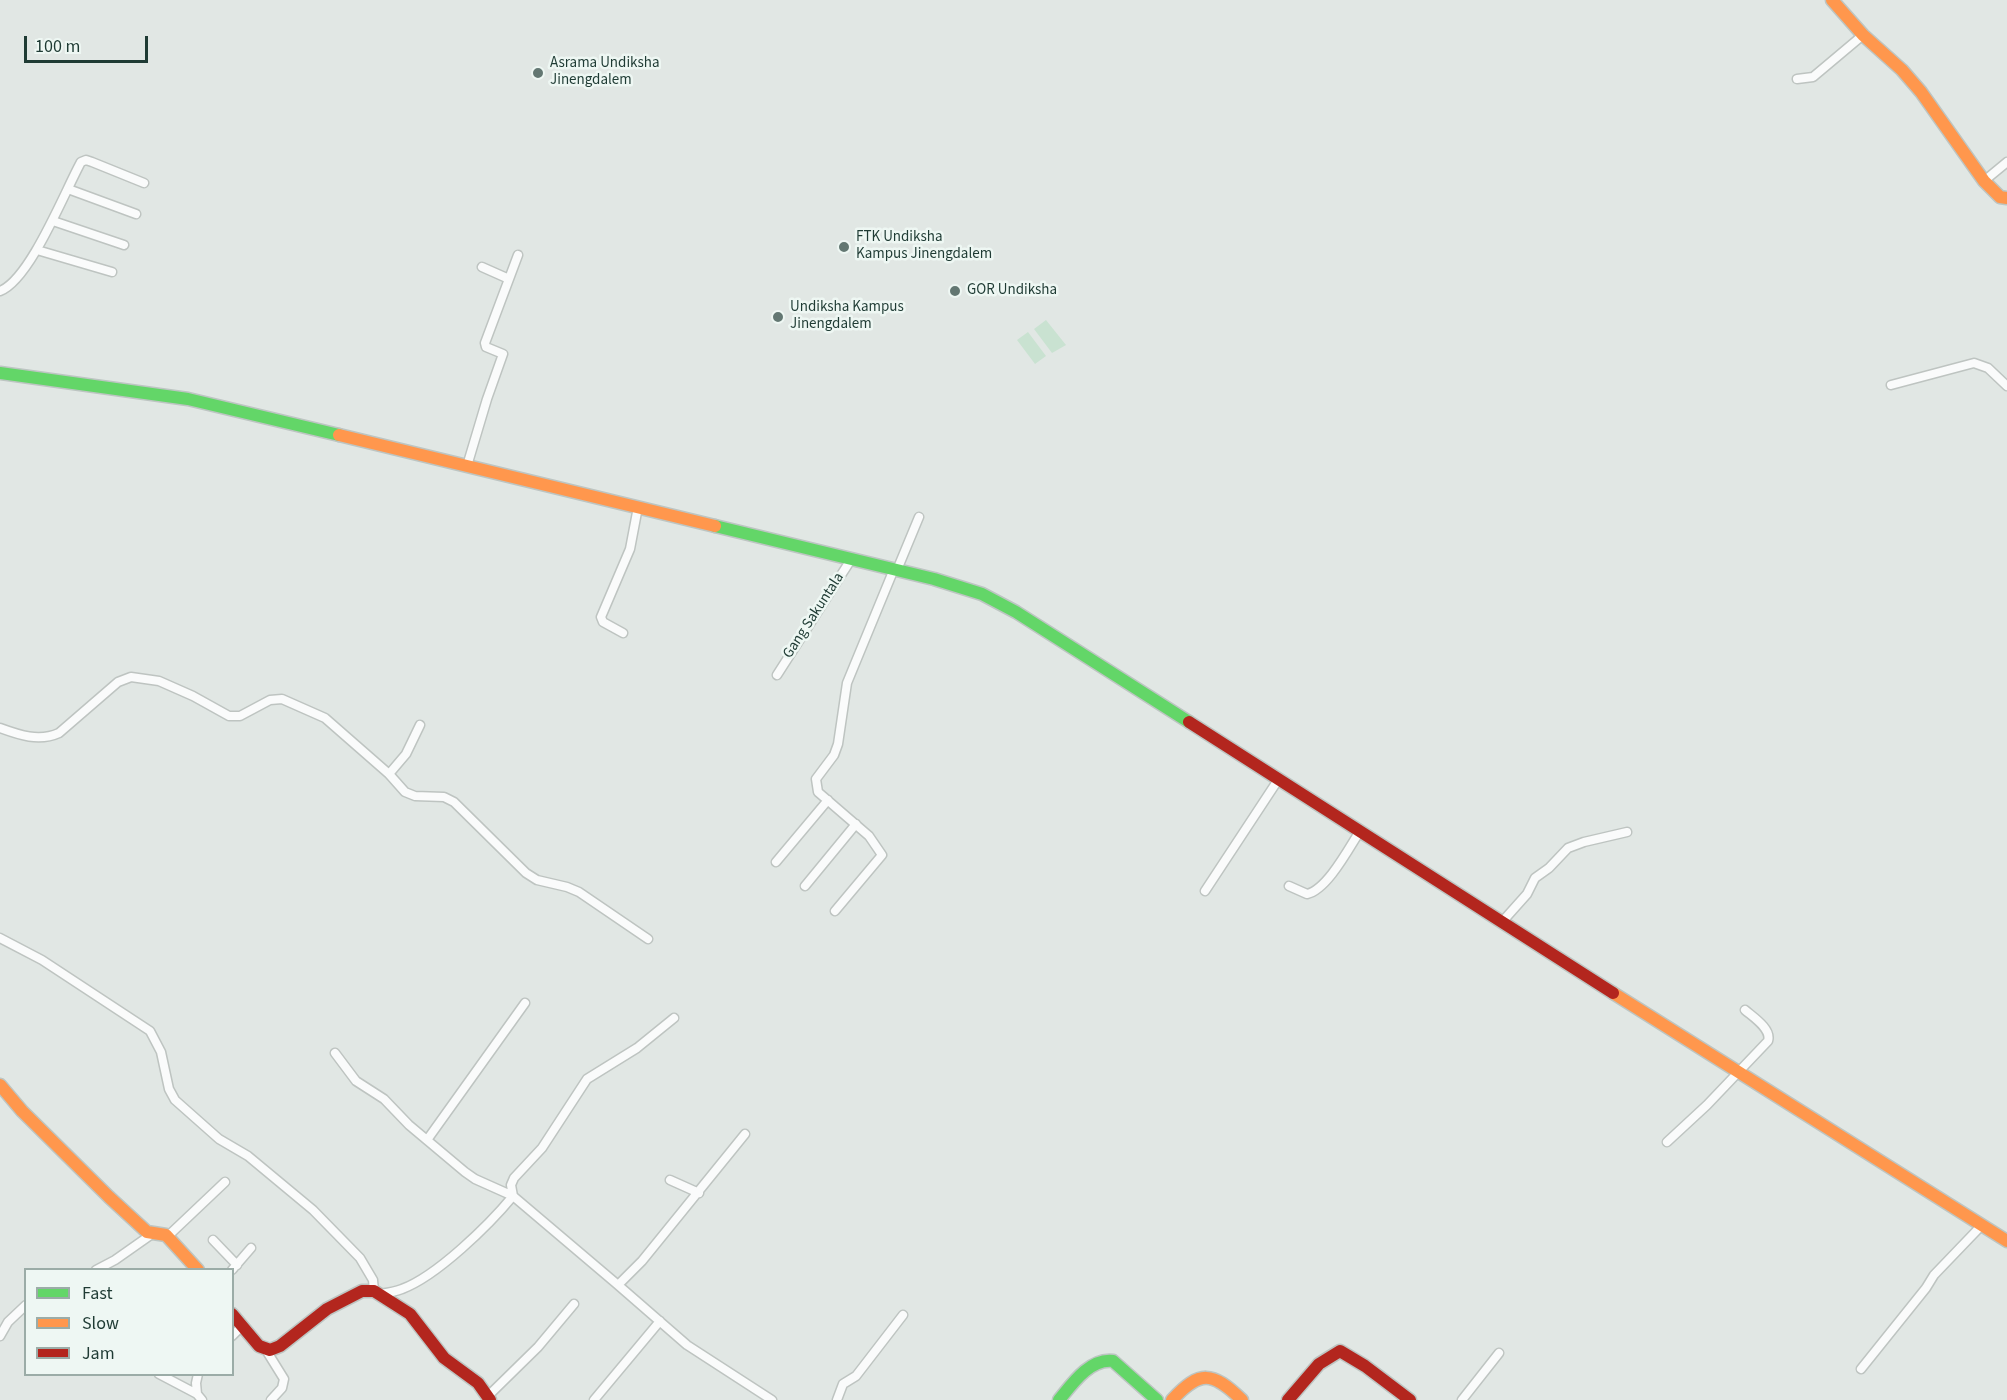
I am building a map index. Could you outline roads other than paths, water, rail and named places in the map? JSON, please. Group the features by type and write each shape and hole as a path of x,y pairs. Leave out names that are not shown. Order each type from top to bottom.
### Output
{"street":[{"path":"1832,0 1863,35 1902,70 1921,92 1984,181 1995,193 2007,198"},
{"path":"1797,79 1813,77 1863,35"},
{"path":"0,291 15,279 37,250 80,164 85,160 144,183"},
{"path":"1984,181 2007,162"},
{"path":"68,189 136,214"},
{"path":"53,221 124,245"},
{"path":"37,250 112,272"},
{"path":"467,466 480,419 503,354 484,345 518,255"},
{"path":"482,267 509,279"},
{"path":"1891,385 1974,363 1988,368 2007,387"},
{"path":"0,373 188,399 852,558 952,584 992,599 2007,1241"},
{"path":"623,633 603,622 601,617 630,549 638,507"},
{"path":"835,911 882,855 869,836 818,792 816,779 834,755 838,744 847,683 919,517"},
{"name":"Gang Sakuntala","path":"777,675 852,558"},
{"path":"0,728 19,735 42,738 59,733 118,682 131,677 145,678 193,696 229,716 240,716 270,700 282,699 325,718 389,774 408,794 444,797 454,802 526,873 537,880 579,892 648,939"},
{"path":"389,774 406,754 420,725"},
{"path":"1205,891 1278,780"},
{"path":"776,862 828,800"},
{"path":"805,886 856,824"},
{"path":"1289,886 1307,894 1319,888 1360,831"},
{"path":"1502,921 1527,894 1535,878 1549,868 1568,848 1627,831"},
{"path":"0,938 42,960 150,1031 161,1052 169,1089 175,1100 219,1139 248,1156 320,1217 360,1258 373,1280 377,1293 410,1314 444,1358 474,1379 489,1398 538,1347 574,1304"},
{"path":"427,1140 525,1003"},
{"path":"1666,1142 1739,1073 1769,1037 1768,1031 1744,1010"},
{"path":"513,1196 511,1185 514,1178 542,1148 587,1079 637,1048 674,1018"},
{"path":"334,1053 356,1081 384,1099 409,1125 476,1179 513,1196 687,1345 772,1400"},
{"path":"0,1085 64,1153 152,1234"},
{"path":"618,1285 642,1261 745,1134"},
{"path":"670,1180 699,1193"},
{"path":"168,1236 225,1182"},
{"path":"266,1350 274,1349 318,1315 345,1299 362,1292 377,1293 405,1288 439,1266 487,1225 513,1196"},
{"path":"1861,1369 1934,1275 1982,1225"},
{"path":"98,1268 122,1255 152,1234 163,1233 197,1268"},
{"path":"213,1240 235,1267 251,1248"},
{"path":"0,1336 8,1322 24,1307"},
{"path":"837,1400 844,1383 856,1376 903,1315"},
{"path":"234,1316 257,1344 266,1350 284,1379 282,1388 271,1400"},
{"path":"594,1400 660,1321"},
{"path":"234,1334 242,1326"},
{"path":"1288,1400 1322,1363 1338,1351 1344,1352 1365,1366 1410,1400"},
{"path":"1462,1400 1499,1353"},
{"path":"1059,1400 1083,1374 1108,1359 1157,1400"},
{"path":"162,1376 199,1397"},
{"path":"198,1376 196,1383 199,1397"},
{"path":"1172,1400 1192,1381 1204,1377 1214,1379 1242,1400"}],"place":[{"name":"Asrama Undiksha Jinengdalem","path":"538,73"},
{"name":"FTK Undiksha Kampus Jinengdalem","path":"844,247"},
{"name":"GOR Undiksha","path":"955,291"},
{"name":"Undiksha Kampus Jinengdalem","path":"778,317"}]}
